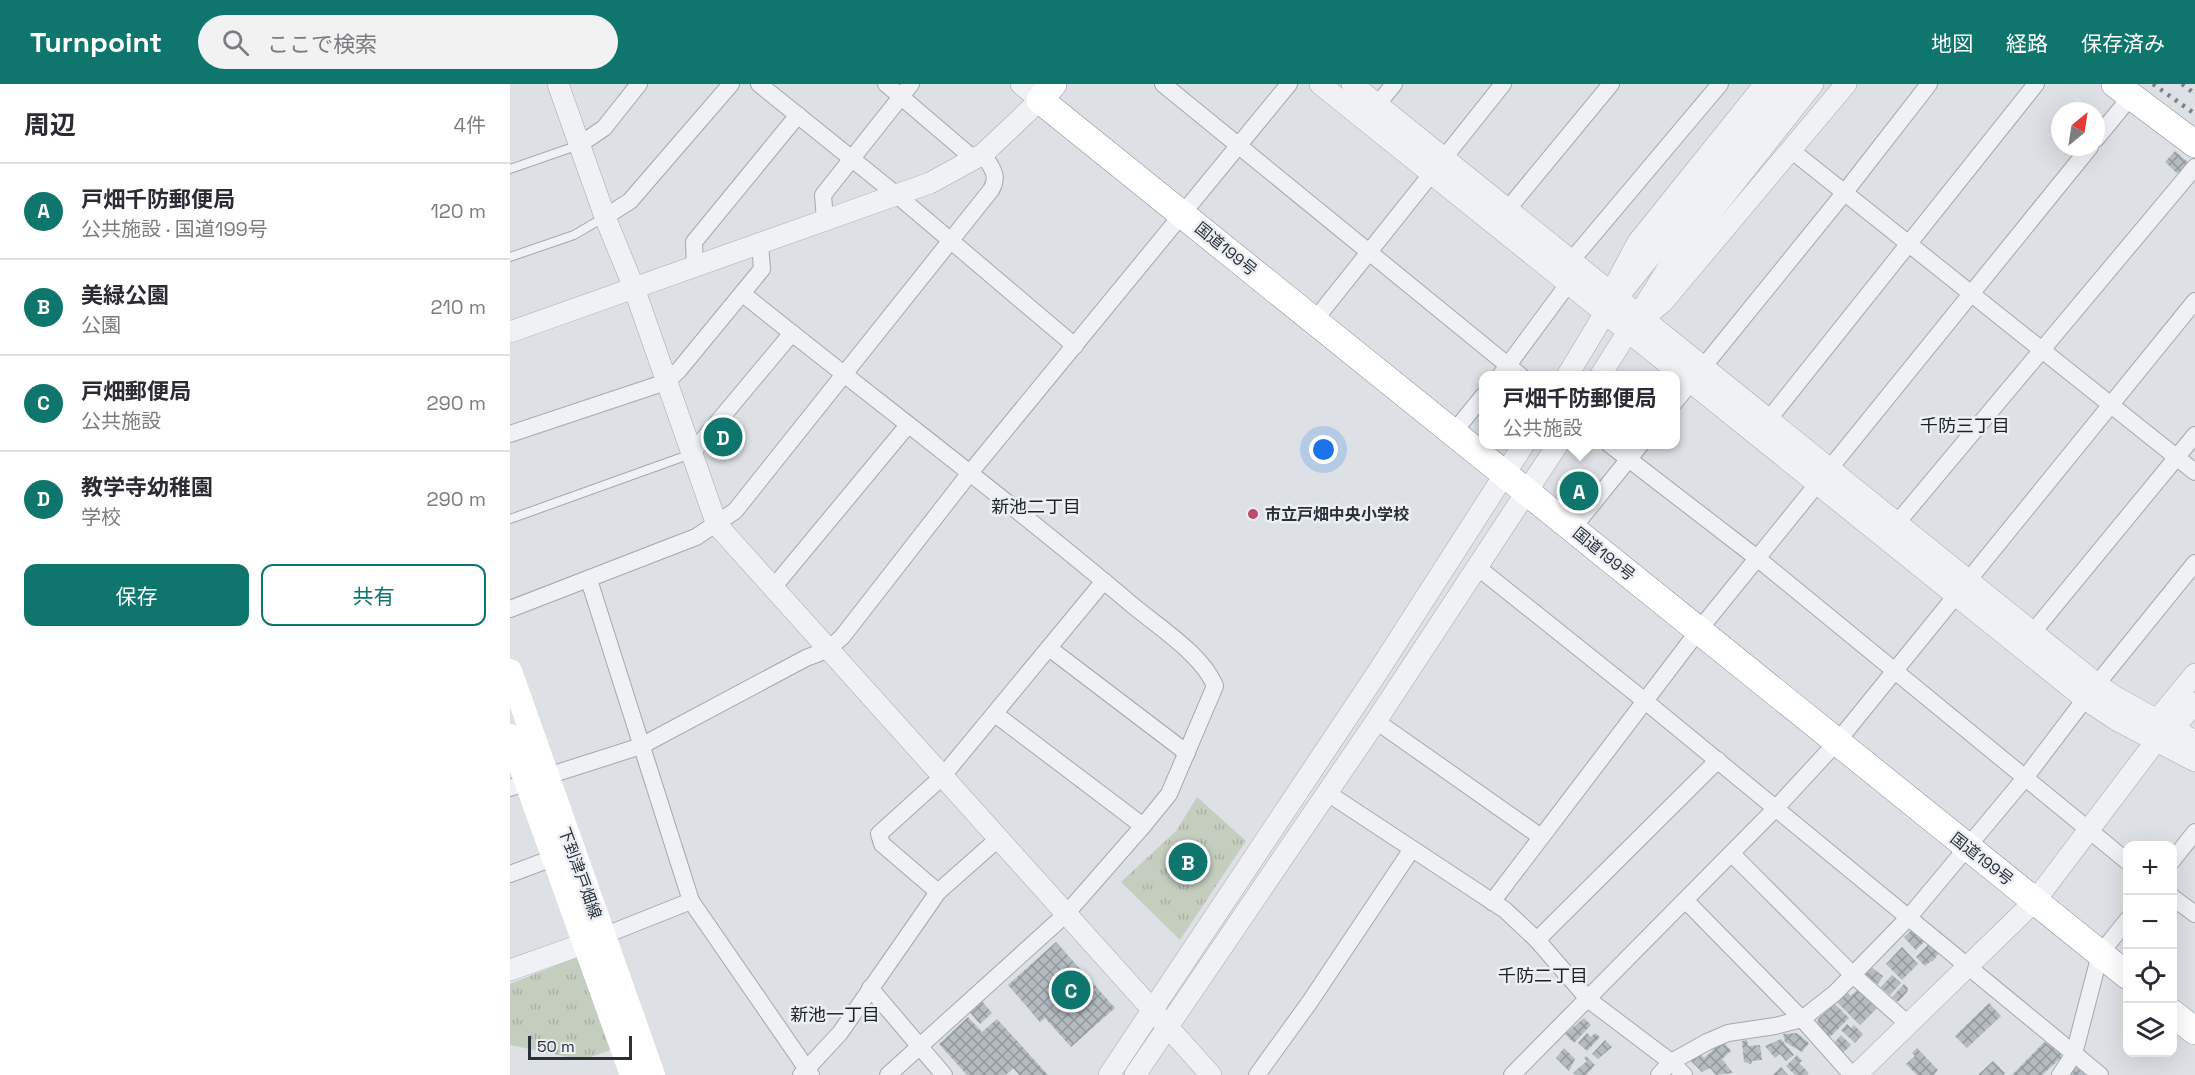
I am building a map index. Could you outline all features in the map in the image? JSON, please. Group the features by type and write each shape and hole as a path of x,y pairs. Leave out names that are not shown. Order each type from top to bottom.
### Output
{"highway":[{"name":"国道199号","path":"1038,89 1183,215 2123,973"},
{"path":"2124,90 2195,144"},
{"path":"2177,1017 2195,1031"}],"main road":[{"name":"下到津戸畑線","path":"510,671 527,781 652,1075"},
{"name":"下到津戸畑線","path":"510,736 553,858 594,940 632,1075"}],"street":[{"path":"558,84 605,217 634,288 717,525 772,589 1211,1075"},
{"path":"579,145 604,128 639,84"},
{"path":"605,217 630,201 731,84"},
{"path":"759,84 898,196 1075,346"},
{"path":"510,609 696,537 735,511 951,241 996,181 994,171 906,90 886,84"},
{"path":"1162,84 1369,250 1509,371"},
{"path":"527,781 641,746 806,658 827,650 843,637 969,474 1289,84"},
{"path":"1320,84 1437,166 1507,210 1571,261 1611,301 1627,332 1768,419 1824,476 1897,523 1961,587 2033,632 2091,691"},
{"path":"1352,84 1377,105 1437,166 1568,284 1642,315 1697,374 2091,691 2162,730 2195,741"},
{"path":"1377,105 1394,84"},
{"path":"1314,321 1503,84"},
{"path":"1507,210 1611,84"},
{"path":"1569,371 1611,301 1638,242 1765,84"},
{"path":"1611,301 1789,84"},
{"path":"1603,371 1627,332 1642,315 1671,263 1813,84"},
{"path":"1680,396 1929,84"},
{"path":"1768,419 2036,84"},
{"path":"1571,261 1716,85"},
{"path":"1642,315 1663,302 1791,150 1835,88"},
{"path":"510,332 898,196 947,175 978,157 1038,89"},
{"path":"825,220 823,195 906,90"},
{"path":"2105,123 2124,90"},
{"path":"695,268 694,242 798,115"},
{"path":"1791,150 2195,472"},
{"path":"1492,902 1699,630 2083,156"},
{"path":"1897,523 2195,167"},
{"path":"510,434 666,382 680,370 762,269 760,244"},
{"path":"1511,371 1568,284"},
{"path":"743,294 1104,581 1210,674 1215,686 1169,794 1143,826 1066,914 888,1075"},
{"path":"1512,1075 1732,854 1837,742 2195,301"},
{"path":"692,454 792,333"},
{"path":"1453,433 1479,401"},
{"path":"772,589 908,425"},
{"path":"2033,632 2195,435"},
{"path":"1109,1075 1521,449"},
{"path":"1135,1075 1376,721 1555,449"},
{"path":"1615,449 1757,558 2123,859"},
{"path":"1572,529 1637,449"},
{"path":"1659,1075 1671,1062 1728,1033 1775,1026 1802,1019 1853,975 1909,917 2025,778 2091,691 2195,563"},
{"path":"1476,566 1646,701 2100,1075"},
{"path":"589,580 691,901 806,1074 840,1033 938,892 998,839"},
{"path":"938,892 882,844 879,834 942,777 1104,581"},
{"path":"1049,648 1187,753"},
{"path":"1686,901 1854,1075 2035,901 2162,730 2195,674"},
{"path":"2162,730 2195,703"},
{"path":"996,714 1143,826"},
{"path":"1376,721 1541,837"},
{"path":"2162,730 2195,761"},
{"path":"1536,940 1718,760"},
{"path":"1326,792 1492,902 1536,940 1589,1000 1671,1062 1684,1075"},
{"path":"2177,855 2195,832"},
{"path":"1257,1075 1309,1003 1412,849"},
{"path":"1732,854 1853,975 1908,1024"},
{"path":"510,874 553,858"},
{"path":"510,970 594,940 691,901"},
{"path":"2177,901 2195,914"},
{"path":"2060,1075 2074,1054 2100,954 2123,924"},
{"path":"870,988 944,1075"}],"lane":[{"path":"510,169 579,145"},
{"path":"510,256 574,235 605,217"},
{"path":"510,519 692,454"}],"green space":[{"path":"1197,797 1246,841 1180,940 1121,882 1176,831"},
{"path":"577,957 611,1050 582,1060 510,1045 510,984"}],"building":[{"path":"2175,151 2189,163 2179,175 2165,162"},
{"path":"1913,929 1927,939 1916,950 1904,937"},
{"path":"1056,942 1115,1008 1071,1047 1045,1018 1040,1022 1008,985"},
{"path":"1930,943 1940,952 1932,962 1925,966 1916,957"},
{"path":"1902,947 1918,964 1902,980 1886,964"},
{"path":"1871,967 1883,976 1878,984 1865,975"},
{"path":"1892,975 1901,983 1890,995 1881,987"},
{"path":"1904,984 1908,988 1907,992 1898,1002 1892,997"},
{"path":"1858,989 1877,1008 1860,1025 1836,1001 1846,991 1851,996"},
{"path":"981,1000 992,1013 980,1024 968,1010"},
{"path":"1989,1003 2001,1016 1967,1048 1955,1036"},
{"path":"1835,1004 1849,1018 1828,1039 1817,1027 1818,1019"},
{"path":"968,1017 982,1032 997,1019 1048,1075 1019,1075 1013,1068 1006,1075 967,1075 939,1044"},
{"path":"1584,1018 1591,1025 1574,1043 1565,1034"},
{"path":"1847,1024 1851,1028 1854,1025 1863,1034 1855,1043 1841,1030"},
{"path":"1587,1033 1591,1037 1595,1033 1600,1037 1587,1051 1578,1043"},
{"path":"1797,1033 1809,1043 1802,1052 1785,1042 1783,1034"},
{"path":"1841,1035 1851,1045 1843,1053 1833,1044"},
{"path":"1781,1039 1794,1055 1786,1061 1780,1054 1775,1058 1765,1046"},
{"path":"1605,1040 1612,1047 1598,1059 1592,1054"},
{"path":"1747,1040 1748,1046 1760,1045 1762,1060 1752,1061 1751,1064 1744,1062 1742,1041"},
{"path":"1723,1041 1731,1051 1722,1059 1733,1073 1716,1075 1710,1068 1702,1072 1691,1061 1700,1053 1704,1058"},
{"path":"2044,1042 2061,1052 2061,1058 2042,1075 2012,1075"},
{"path":"1564,1048 1575,1059 1569,1071 1556,1058"},
{"path":"1917,1048 1938,1070 1934,1075 1917,1075 1906,1064 1915,1056 1912,1053"},
{"path":"1797,1055 1802,1061 1799,1063 1809,1073 1807,1075 1795,1075 1786,1066"},
{"path":"1586,1056 1595,1065 1586,1075 1575,1075 1573,1073 1587,1061 1584,1058"},
{"path":"1993,1061 2005,1073 2003,1075 1978,1075"},
{"path":"2075,1066 2086,1075 2066,1075"},
{"path":"1781,1067 1788,1075 1773,1075"}],"railway":[{"path":"2153,84 2195,114"},
{"path":"2182,84 2195,94"}],"place":[{"name":"教学寺幼稚園","path":"723,437"},
{"name":"戸畑千防郵便局","path":"1579,491"},
{"name":"市立戸畑中央小学校","path":"1253,514"},
{"name":"美緑公園","path":"1188,862"},
{"name":"戸畑郵便局","path":"1071,990"}],"district":[{"name":"千防三丁目","path":"1965,425"},
{"name":"新池二丁目","path":"1036,506"},
{"name":"千防二丁目","path":"1543,975"},
{"name":"新池一丁目","path":"835,1014"}]}
